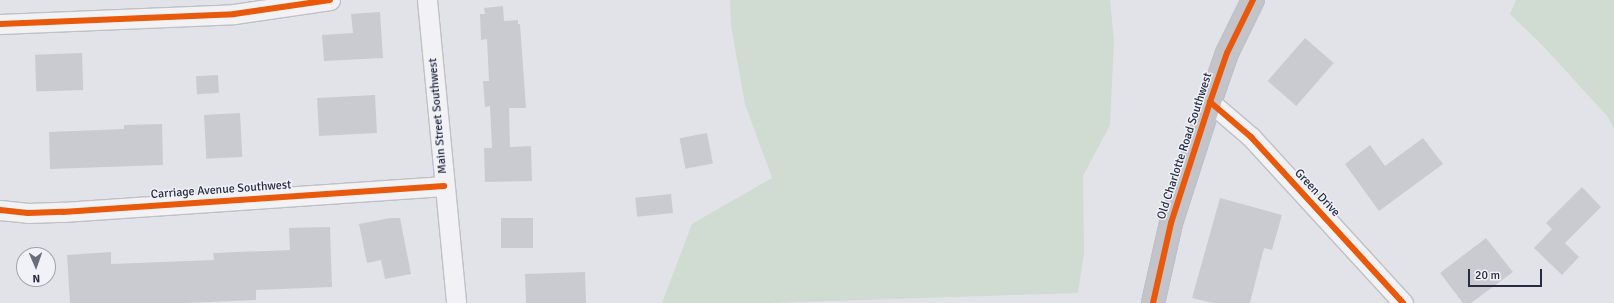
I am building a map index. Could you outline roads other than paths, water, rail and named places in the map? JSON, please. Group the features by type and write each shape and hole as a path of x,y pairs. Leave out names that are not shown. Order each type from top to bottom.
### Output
{"street":[{"path":"0,24 234,14 330,0"},
{"name":"Main Street Southwest","path":"427,0 456,303"},
{"name":"Old Charlotte Road Southwest","path":"1153,303 1171,223 1210,102 1227,53 1253,0"},
{"name":"Green Drive","path":"1210,102 1251,137 1403,303"},
{"name":"Carriage Avenue Southwest","path":"0,210 28,213 63,212 444,186"}]}
